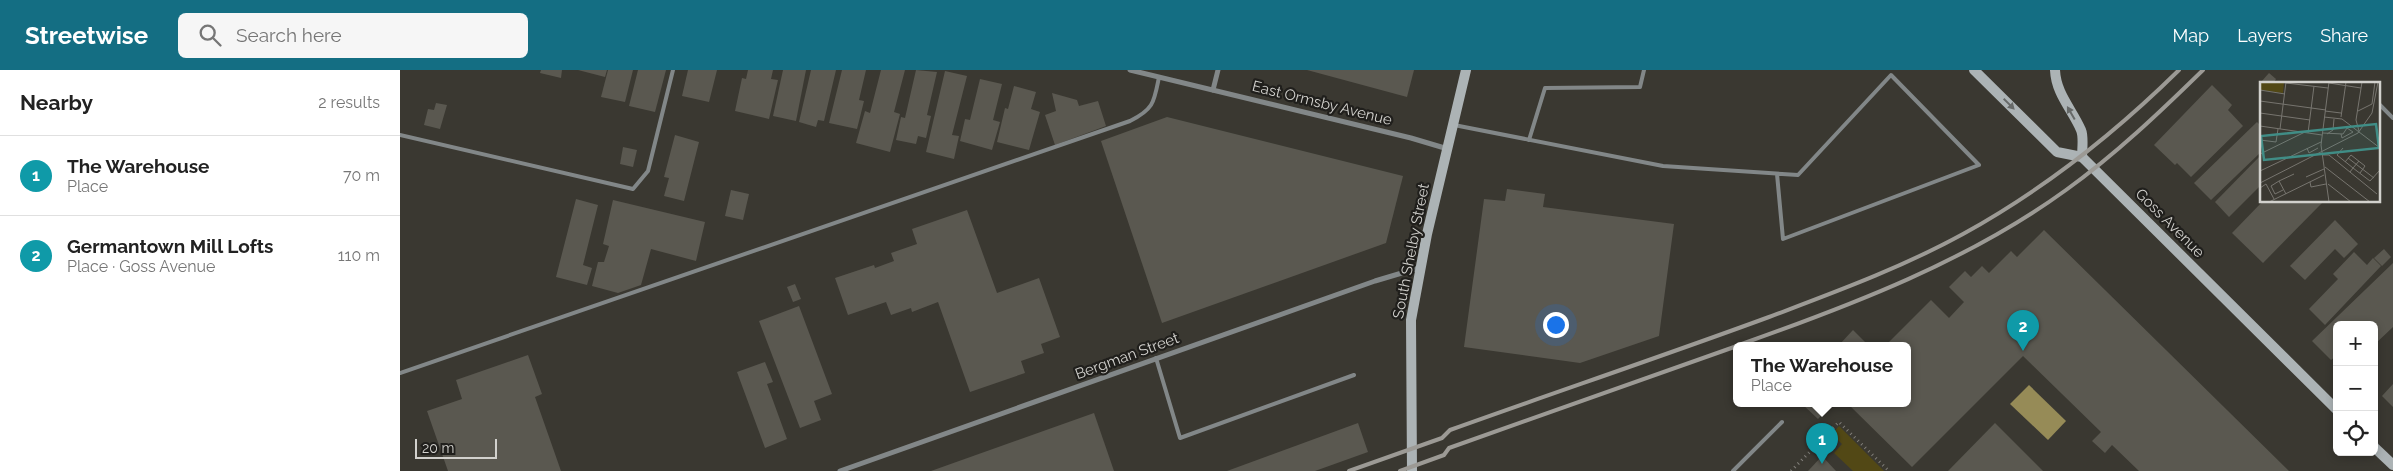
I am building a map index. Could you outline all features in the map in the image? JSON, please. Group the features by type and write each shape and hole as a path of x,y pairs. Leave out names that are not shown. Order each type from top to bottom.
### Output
{"main road":[{"name":"South Shelby Street","path":"1412,471 1411,320 1427,234 1466,70"},
{"path":"1974,70 2057,152 2082,157 2082,131 2063,100 2056,81 2055,70"},
{"name":"Goss Avenue","path":"2082,157 2333,406"},
{"path":"2378,451 2393,465"}],"street":[{"name":"East Ormsby Avenue","path":"1130,70 1411,138 1448,149"},
{"path":"1213,90 1218,70"},
{"name":"Bergman Street","path":"840,471 1366,284 1422,267"}],"lane":[{"path":"400,135 632,189 648,171 673,70"},
{"path":"1529,140 1545,88 1640,87 1644,70"},
{"path":"1454,126 1663,166 1798,175 1891,75 1979,165 1783,239 1777,174"},
{"path":"400,372 1130,121 1146,113 1153,104 1159,77"},
{"path":"2380,105 2393,118"},
{"path":"1156,358 1180,438 1354,375"},
{"path":"1733,471 1782,422"}],"path":[{"path":"1792,471 1839,422 1889,471"}],"shaded area":[{"path":"2029,385 2066,421 2048,440 2010,404"},
{"path":"1839,426 1884,471 1853,471 1834,453 1842,444 1832,434"}],"building":[{"path":"541,70 562,70 561,78 540,73"},
{"path":"578,70 607,70 605,77"},
{"path":"608,70 633,70 625,102 601,97"},
{"path":"638,70 666,70 655,112 629,106"},
{"path":"688,70 717,70 709,102 682,96"},
{"path":"748,70 773,70 771,79 778,80 769,119 735,111 742,78 746,79"},
{"path":"783,70 806,70 796,121 773,116"},
{"path":"811,70 836,70 824,121 818,120 816,127 799,122"},
{"path":"842,70 866,70 859,100 864,101 857,129 829,123"},
{"path":"881,70 905,70 894,112 900,114 890,152 856,143 865,111 870,113"},
{"path":"916,70 937,72 927,115 931,116 926,138 918,136 916,144 896,140 901,117 905,118"},
{"path":"1307,70 1414,70 1407,97"},
{"path":"945,71 967,76 952,135 959,136 954,159 926,152"},
{"path":"2269,73 2276,79 2274,82 2261,82"},
{"path":"980,79 1002,84 993,120 1000,122 992,150 960,141 965,119 970,120"},
{"path":"2212,85 2232,105 2228,110 2243,126 2191,177 2154,145"},
{"path":"1014,86 1036,92 1031,109 1040,112 1029,150 997,142 1005,108 1008,109"},
{"path":"1052,93 1077,100 1079,106 1098,101 1106,126 1055,145 1045,115 1056,111"},
{"path":"436,103 447,105 440,129 424,125 428,109 434,110"},
{"path":"1167,117 1403,176 1386,243 1162,323 1101,141"},
{"path":"2257,122 2260,125 2260,153 2211,200 2194,183"},
{"path":"675,135 699,142 684,201 664,196 669,178 664,177"},
{"path":"623,147 637,150 633,167 620,164"},
{"path":"2260,156 2260,186 2229,217 2215,202"},
{"path":"1507,189 1545,194 1543,207 1674,224 1659,336 1580,363 1464,347 1484,199 1505,201"},
{"path":"731,190 749,194 743,220 725,216"},
{"path":"576,199 598,205 583,265 592,268 587,285 556,277"},
{"path":"613,200 705,222 696,261 651,249 641,285 618,293 592,286 598,262 604,262 609,246 603,244"},
{"path":"2262,202 2323,202 2263,263 2232,233"},
{"path":"967,210 997,293 1039,278 1060,337 1041,344 1044,353 1021,361 1025,373 970,392 938,302 912,312 911,308 891,315 886,302 848,315 835,278 874,265 875,268 894,261 891,253 917,244 912,229"},
{"path":"2335,220 2358,244 2344,258 2335,249 2305,280 2290,266"},
{"path":"2044,230 2289,471 2139,471 2112,445 2105,453 2092,441 2101,432 2023,356 1912,467 1851,407 1911,407 1911,342 1889,342 1931,300 1949,318 1964,302 1949,287 1965,271 1971,277 1982,266 1989,273 2011,251 2017,257"},
{"path":"2384,249 2391,257 2382,266 2374,258"},
{"path":"2354,252 2367,265 2373,258 2381,266 2325,325 2309,309 2338,279 2333,274"},
{"path":"2393,263 2393,327 2378,341 2378,321 2333,321 2333,358 2331,360 2312,341"},
{"path":"795,284 801,299 793,302 787,287"},
{"path":"799,306 832,394 814,401 821,420 800,428 759,321"},
{"path":"1853,330 1865,342 1842,342"},
{"path":"528,355 542,394 535,397 561,471 448,471 427,411 462,399 456,380"},
{"path":"765,362 773,382 767,384 787,439 765,448 737,372"},
{"path":"2393,384 2393,407 2382,396"},
{"path":"1805,407 1829,407 1818,419"},
{"path":"1094,413 1114,471 931,471"},
{"path":"1358,423 1368,452 1315,471 1227,471"},
{"path":"1995,423 2043,471 1948,471"},
{"path":"1822,456 1836,471 1808,471"}],"railway":[{"path":"1349,471 1442,438 1450,430 1769,317 1868,279 1916,258 1993,217 2077,160 2179,70"},
{"path":"1747,342 1866,297 1949,260 1989,239 2066,190 2102,162 2203,70"},
{"path":"1400,471 1444,455 1449,448 1733,347"}],"place":[{"name":"Germantown Mill Lofts","path":"2023,351"},
{"name":"The Warehouse","path":"1822,464"}]}
